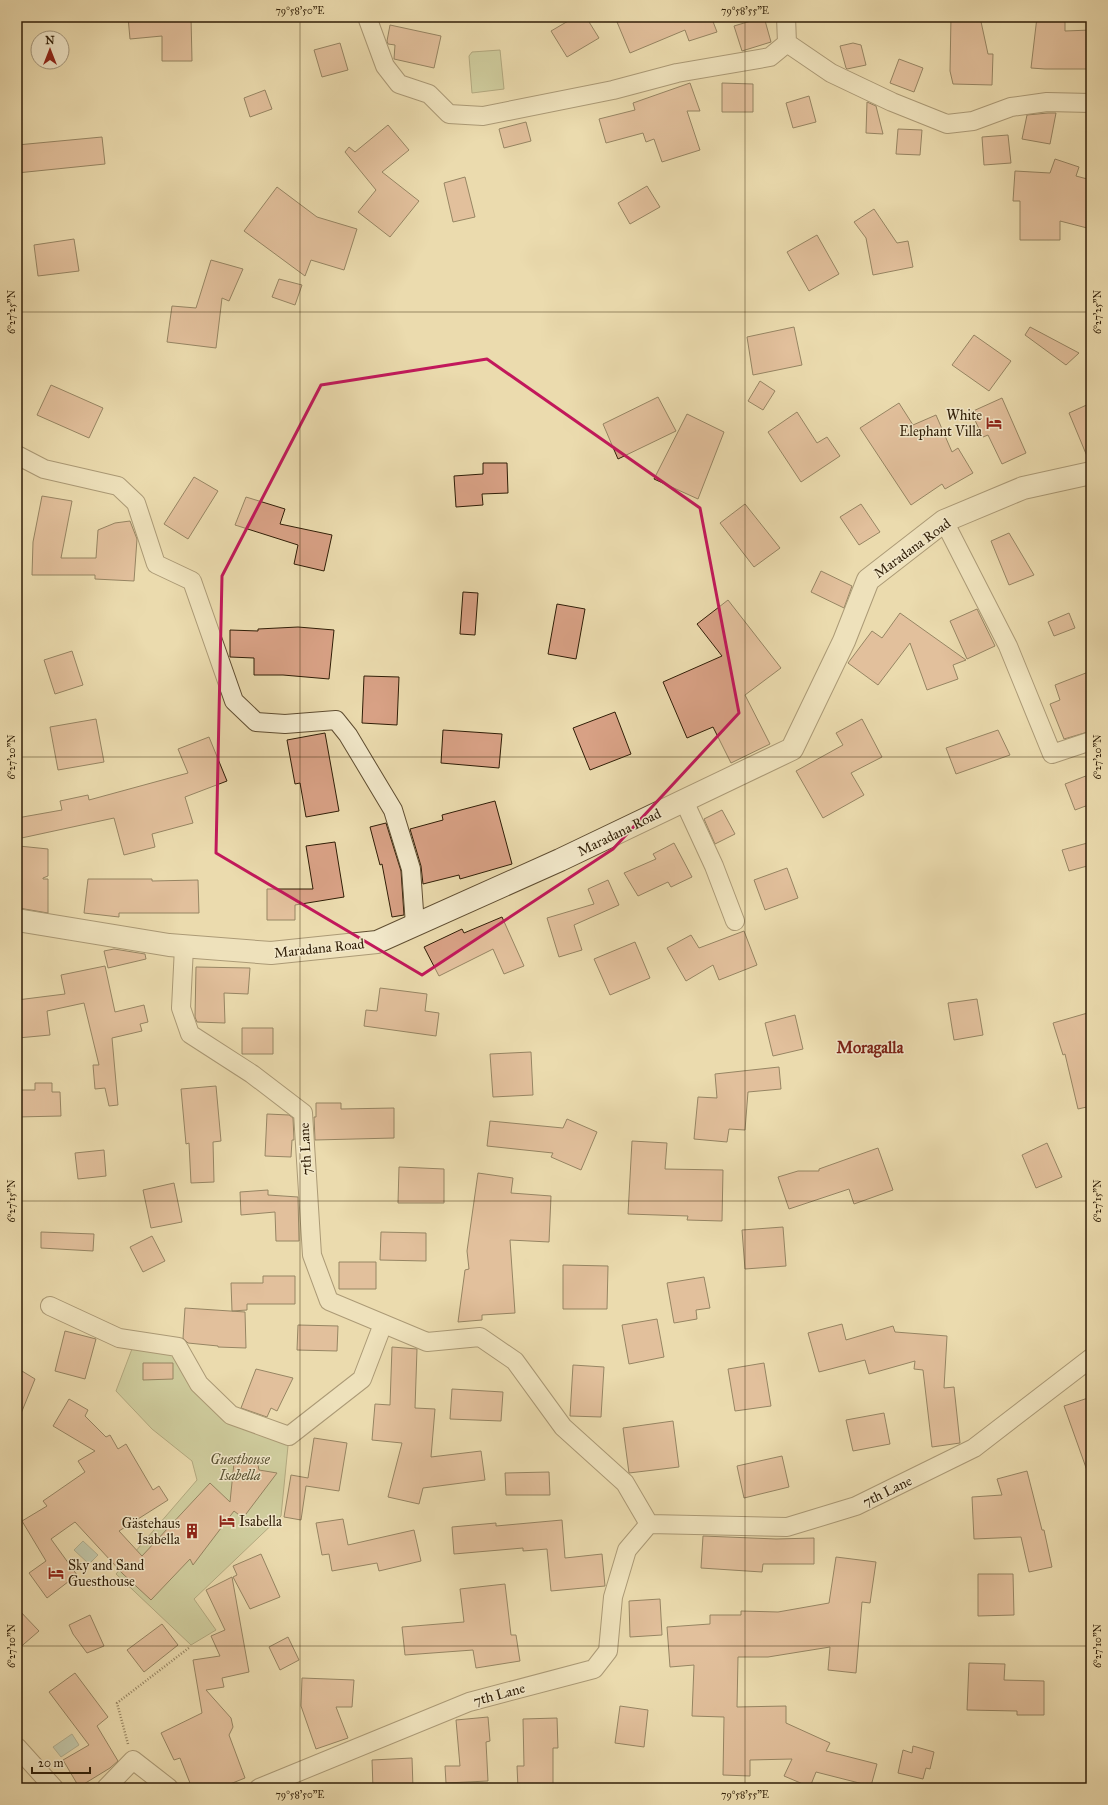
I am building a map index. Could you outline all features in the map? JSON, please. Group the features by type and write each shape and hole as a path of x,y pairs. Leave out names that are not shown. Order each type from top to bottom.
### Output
{"street":[{"path":"367,17 385,66 399,84 429,94 449,114 483,116 613,90 677,73 770,57 787,43"},
{"path":"786,17 787,43"},
{"path":"787,43 831,73 892,102 947,124 973,121 1011,107 1047,102 1091,103"},
{"path":"17,455 44,469 118,486 136,503 156,564 192,582 234,701 256,722 285,724 336,720 348,735 393,810 411,870 415,925"},
{"name":"Maradana Road","path":"17,920 184,947 271,953 377,942 560,860 792,749 844,641 868,580 944,521 1023,488 1091,473"},
{"path":"944,521 1008,646 1052,754 1091,741"},
{"path":"684,801 714,866 735,921"},
{"name":"7th Lane","path":"184,947 181,1008 190,1034 252,1074 303,1113 312,1255 329,1301 427,1342 480,1337 515,1361 563,1427 625,1483 649,1524"},
{"path":"50,1306 119,1338 178,1346 199,1384 232,1415 289,1436 362,1379 383,1324"},
{"name":"7th Lane","path":"649,1524 788,1527 856,1506 974,1448 1091,1358"},
{"name":"7th Lane","path":"259,1788 469,1702 594,1669 608,1651 614,1597 627,1550 649,1524"},
{"path":"17,1747 54,1788"},
{"path":"106,1788 133,1760 168,1788"}],"path":[{"path":"133,1760 117,1703 190,1647"}],"highlighted area":[{"path":"487,359 700,508 739,713 613,849 422,975 216,853 222,576 321,385"}],"green space":[{"path":"500,50 504,89 472,93 469,56 472,52"},
{"name":"Guesthouse Isabella","path":"135,1341 178,1347 231,1415 289,1436 281,1516 194,1599 216,1630 191,1645 116,1574 197,1480 192,1461 152,1429 116,1391"}],"water":[{"path":"83,1541 98,1555 89,1564 74,1550"},
{"path":"72,1734 79,1745 61,1757 53,1747"}],"building":[{"path":"128,17 191,17 192,61 162,61 162,36 130,39"},
{"path":"575,17 586,17 599,38 567,57 551,31"},
{"path":"628,17 717,17 712,19 717,32 689,41 685,30 630,53 617,22"},
{"path":"764,17 771,42 742,51 734,26"},
{"path":"951,17 980,17 988,54 993,54 992,85 953,84 950,71"},
{"path":"1037,17 1065,17 1065,31 1091,30 1091,69 1031,68"},
{"path":"390,25 441,36 434,68 394,59 395,45 388,44 387,41"},
{"path":"340,43 348,70 322,77 314,50"},
{"path":"853,43 861,45 866,65 847,69 840,46"},
{"path":"899,59 923,68 914,92 890,83"},
{"path":"690,83 700,111 687,111 700,150 662,162 654,139 646,142 643,133 606,143 599,119 635,110 633,103"},
{"path":"722,83 753,84 753,112 722,112"},
{"path":"265,90 272,109 250,117 244,98"},
{"path":"809,96 816,122 793,128 786,103"},
{"path":"867,102 876,106 883,134 866,133"},
{"path":"1056,113 1050,144 1022,139 1027,115"},
{"path":"526,122 531,141 504,148 499,129"},
{"path":"388,125 409,150 382,172 419,201 390,237 358,212 376,190 345,152 349,147 355,152"},
{"path":"898,129 922,130 920,155 896,154"},
{"path":"1008,135 1011,163 984,165 982,137"},
{"path":"102,137 105,164 17,173 17,145"},
{"path":"1055,159 1079,167 1076,176 1091,180 1091,229 1060,221 1060,240 1020,240 1020,201 1013,201 1015,171 1050,173"},
{"path":"465,177 475,217 453,222 444,183"},
{"path":"647,186 660,207 630,224 618,203"},
{"path":"277,187 317,217 357,229 344,270 311,260 305,276 244,231"},
{"path":"874,209 897,243 908,241 913,267 873,275 866,238 854,222"},
{"path":"817,235 839,274 809,291 787,252"},
{"path":"74,239 79,271 38,276 34,245"},
{"path":"211,260 243,269 229,301 222,298 216,348 167,342 172,306 196,308"},
{"path":"279,279 302,285 295,305 272,297"},
{"path":"794,327 802,365 753,375 747,337"},
{"path":"1030,327 1079,353 1066,365 1025,335"},
{"path":"974,335 1011,361 989,391 952,365"},
{"path":"760,381 775,391 763,410 748,401"},
{"path":"51,385 103,408 89,438 37,415"},
{"path":"658,397 676,431 618,459 603,424"},
{"name":"White Elephant Villa","path":"1002,398 1026,453 1002,464 988,435 983,437 971,412"},
{"path":"899,403 913,425 936,415 952,452 958,448 973,473 945,489 942,484 911,505 860,428"},
{"path":"1091,403 1091,461 1089,461 1069,413"},
{"path":"797,412 817,443 827,437 840,456 801,482 768,432"},
{"path":"687,414 724,432 698,499 654,479"},
{"path":"483,463 507,463 508,493 482,494 483,505 456,507 454,476 483,474"},
{"path":"194,477 218,491 188,539 164,524"},
{"path":"42,496 72,501 61,558 96,558 98,530 115,523 130,521 137,539 134,581 95,579 95,575 32,575 33,542"},
{"path":"246,497 285,509 280,524 332,535 324,571 294,564 298,545 235,525"},
{"path":"745,504 780,548 754,567 720,523"},
{"path":"861,504 880,532 859,545 840,517"},
{"path":"1009,533 1034,575 1009,585 991,541"},
{"path":"821,571 852,586 844,608 811,592"},
{"path":"463,592 478,593 475,635 460,634"},
{"path":"728,600 781,668 745,695 770,744 731,763 713,727 687,738 663,682 722,656 697,624"},
{"path":"557,604 585,609 576,659 548,654"},
{"path":"977,609 995,646 967,659 950,621"},
{"path":"900,613 966,660 953,665 958,679 927,690 910,643 878,685 848,663 872,631 882,638"},
{"path":"1069,613 1075,628 1054,636 1048,622"},
{"path":"298,627 334,630 329,679 283,675 254,675 254,658 230,657 230,630 258,631 258,629"},
{"path":"72,651 83,685 55,694 44,660"},
{"path":"1091,671 1091,731 1064,739 1050,704 1060,700 1055,685"},
{"path":"364,676 399,677 397,725 362,723"},
{"path":"615,712 631,754 590,770 573,728"},
{"path":"96,719 104,762 58,770 50,727"},
{"path":"862,719 882,757 851,773 864,795 823,818 796,771 843,745 836,733"},
{"path":"443,730 502,734 499,768 441,763"},
{"path":"998,730 1010,755 956,774 946,748"},
{"path":"325,733 339,811 306,817 300,783 295,784 287,740"},
{"path":"209,737 227,781 185,797 193,823 152,834 155,847 124,855 114,818 17,839 17,818 62,810 60,801 88,795 89,800 188,773 178,749"},
{"path":"1091,774 1091,804 1075,810 1065,784"},
{"path":"495,801 512,864 460,879 459,875 423,884 421,866 410,829 443,820 442,815"},
{"path":"722,810 735,834 715,844 704,819"},
{"path":"386,823 401,871 404,915 392,917 382,864 380,865 370,827"},
{"path":"335,842 344,897 295,905 295,920 267,920 267,889 313,889 306,846"},
{"path":"1091,842 1091,865 1069,871 1062,850"},
{"path":"674,843 692,877 671,887 668,882 638,896 624,873 656,859 653,854"},
{"path":"19,846 48,849 48,876 43,879 48,879 48,913 19,908"},
{"path":"787,868 798,898 765,910 754,880"},
{"path":"88,879 152,879 152,881 198,880 199,913 119,913 119,917 84,913"},
{"path":"608,880 619,905 574,925 582,950 559,957 547,918 594,904 588,889"},
{"path":"502,917 524,966 504,974 493,949 439,976 424,947 462,929 464,933"},
{"path":"744,931 757,965 719,980 713,965 686,981 667,948 691,935 699,948"},
{"path":"635,942 650,978 610,995 594,959"},
{"path":"114,949 145,954 146,959 108,968 104,951"},
{"path":"105,966 115,1012 144,1005 148,1022 140,1024 142,1031 112,1038 118,1105 109,1106 105,1088 95,1089 93,1065 99,1065 84,1003 47,1011 50,1035 18,1038 17,1029 17,1000 65,994 61,975"},
{"path":"196,967 250,968 248,994 224,993 225,1023 197,1022 195,1017"},
{"path":"380,988 427,994 425,1011 439,1013 436,1036 364,1026 366,1010 377,1011"},
{"path":"977,999 983,1035 954,1040 948,1003"},
{"path":"1091,1012 1091,1106 1078,1109 1065,1054 1063,1055 1053,1023"},
{"path":"795,1015 803,1049 773,1056 765,1023"},
{"path":"242,1028 273,1028 273,1054 242,1054"},
{"path":"531,1052 533,1095 493,1097 490,1054"},
{"path":"779,1067 781,1089 748,1092 745,1130 729,1129 727,1142 694,1139 698,1097 717,1098 715,1074"},
{"path":"35,1083 52,1083 52,1092 60,1092 61,1116 17,1117 17,1090 35,1090"},
{"path":"216,1086 221,1141 213,1142 214,1182 191,1183 189,1143 186,1144 181,1089"},
{"path":"316,1103 341,1103 341,1109 394,1108 394,1138 315,1140 314,1117 316,1117"},
{"path":"267,1114 289,1115 293,1118 294,1140 292,1140 291,1157 265,1156"},
{"path":"567,1119 597,1132 581,1170 551,1157 553,1153 487,1146 490,1121 563,1128"},
{"path":"632,1141 667,1143 665,1169 723,1170 722,1221 687,1220 688,1216 628,1214"},
{"path":"1047,1143 1062,1177 1036,1188 1022,1155"},
{"path":"878,1148 893,1190 854,1204 849,1189 789,1209 778,1177 798,1171 819,1171 819,1169"},
{"path":"104,1150 106,1176 78,1179 75,1153"},
{"path":"399,1167 444,1169 444,1203 398,1203"},
{"path":"478,1173 513,1178 511,1193 551,1196 549,1242 510,1240 515,1313 482,1315 482,1320 458,1322 465,1270 469,1269 467,1251"},
{"path":"174,1183 182,1222 151,1228 143,1190"},
{"path":"268,1190 268,1195 298,1197 299,1241 276,1241 275,1212 241,1215 240,1192"},
{"path":"783,1227 786,1266 745,1269 742,1230"},
{"path":"41,1232 94,1234 93,1251 41,1248"},
{"path":"381,1232 426,1233 426,1261 380,1260"},
{"path":"152,1236 165,1261 143,1272 130,1247"},
{"path":"339,1262 376,1262 376,1289 339,1289"},
{"path":"563,1265 608,1266 607,1309 563,1309"},
{"path":"263,1276 295,1276 295,1304 247,1304 247,1310 232,1311 231,1283 263,1283"},
{"path":"704,1277 710,1308 696,1310 697,1319 674,1323 667,1283"},
{"path":"185,1308 245,1312 246,1348 218,1347 188,1343 183,1338"},
{"path":"657,1319 664,1357 629,1364 622,1325"},
{"path":"842,1324 846,1340 893,1326 895,1332 947,1336 944,1388 954,1387 960,1443 932,1447 923,1370 914,1369 915,1361 869,1374 865,1360 819,1372 808,1333"},
{"path":"298,1325 338,1326 337,1351 297,1350"},
{"path":"65,1331 96,1339 85,1379 55,1371"},
{"path":"392,1347 417,1349 415,1408 435,1409 431,1457 481,1451 485,1480 423,1488 419,1504 388,1497 402,1443 372,1440 375,1404 390,1405"},
{"path":"143,1363 173,1363 173,1379 143,1380"},
{"path":"764,1363 771,1406 735,1411 728,1369"},
{"path":"573,1365 604,1367 601,1417 570,1416"},
{"path":"17,1368 35,1379 18,1421 17,1421"},
{"path":"256,1369 293,1378 277,1411 271,1408 267,1417 241,1408"},
{"path":"452,1389 503,1392 501,1421 450,1419"},
{"path":"1091,1397 1091,1476 1089,1476 1064,1406"},
{"path":"69,1399 88,1410 85,1416 106,1437 110,1435 118,1449 126,1444 153,1490 159,1486 168,1500 119,1531 142,1556 210,1483 230,1502 234,1463 247,1459 257,1460 259,1470 277,1473 243,1518 234,1511 193,1565 190,1559 151,1600 123,1574 75,1522 51,1539 77,1575 47,1598 29,1573 46,1561 22,1521 47,1506 43,1501 85,1472 78,1461 95,1451 53,1426"},
{"path":"884,1413 890,1444 853,1451 846,1420"},
{"path":"673,1421 679,1467 629,1473 623,1428"},
{"path":"314,1438 347,1443 339,1491 306,1486 301,1520 284,1517 291,1475 308,1478"},
{"path":"782,1456 789,1487 744,1498 737,1466"},
{"path":"1027,1471 1042,1530 1044,1530 1052,1567 1029,1572 1021,1537 974,1539 972,1497 1002,1495 997,1479"},
{"path":"549,1472 550,1495 506,1495 505,1473"},
{"path":"343,1519 348,1545 414,1530 421,1561 379,1571 377,1563 332,1571 329,1554 322,1555 316,1523"},
{"path":"562,1520 565,1558 602,1554 605,1586 551,1591 547,1549 523,1551 523,1548 454,1554 452,1527 496,1523 496,1526"},
{"path":"703,1536 776,1539 814,1538 814,1564 763,1564 762,1572 701,1568"},
{"path":"261,1554 280,1597 250,1609 233,1577 237,1575 233,1566"},
{"path":"836,1557 876,1562 870,1603 862,1602 856,1673 828,1670 830,1647 768,1657 738,1657 737,1707 786,1706 786,1723 830,1743 826,1751 877,1764 871,1786 816,1772 810,1787 784,1776 792,1759 750,1760 750,1776 723,1775 724,1717 692,1716 694,1665 670,1667 667,1627 710,1624 710,1615 741,1615 741,1611 778,1612 829,1603"},
{"path":"978,1574 1013,1574 1014,1615 978,1616"},
{"path":"232,1577 249,1672 222,1678 224,1687 206,1690 231,1718 233,1727 229,1735 245,1778 220,1788 192,1788 180,1758 174,1760 161,1733 202,1713 193,1660 220,1656 211,1636 225,1630 206,1590"},
{"path":"505,1584 511,1635 516,1635 520,1661 476,1668 473,1650 405,1655 402,1627 464,1622 460,1589"},
{"path":"660,1599 662,1635 630,1637 629,1601"},
{"path":"17,1608 39,1631 17,1650"},
{"path":"90,1615 104,1646 87,1653 73,1634 69,1625"},
{"path":"162,1624 178,1645 144,1672 127,1650"},
{"path":"288,1637 299,1660 280,1670 269,1647"},
{"path":"969,1663 1005,1664 1004,1680 1044,1681 1044,1715 1017,1715 1017,1711 967,1710"},
{"path":"75,1673 108,1717 97,1726 118,1761 110,1768 79,1787 63,1760 89,1745 49,1692"},
{"path":"302,1678 354,1680 352,1707 336,1707 348,1738 316,1749 301,1706"},
{"path":"620,1706 648,1710 644,1747 615,1743"},
{"path":"488,1717 490,1741 486,1742 488,1781 446,1783 445,1766 460,1766 456,1720"},
{"path":"557,1718 558,1748 553,1748 553,1788 518,1788 517,1766 524,1766 523,1719"},
{"path":"913,1746 934,1752 930,1769 926,1768 923,1779 898,1773 903,1750 912,1753"},
{"path":"412,1758 413,1788 373,1788 372,1760"}],"place":[{"name":"White Elephant Villa","path":"994,423"},
{"name":"Isabella","path":"227,1521"},
{"name":"Gästehaus Isabella","path":"192,1531"},
{"name":"Sky and Sand Guesthouse","path":"56,1573"}],"district":[{"name":"Moragalla","path":"870,1047"}]}
